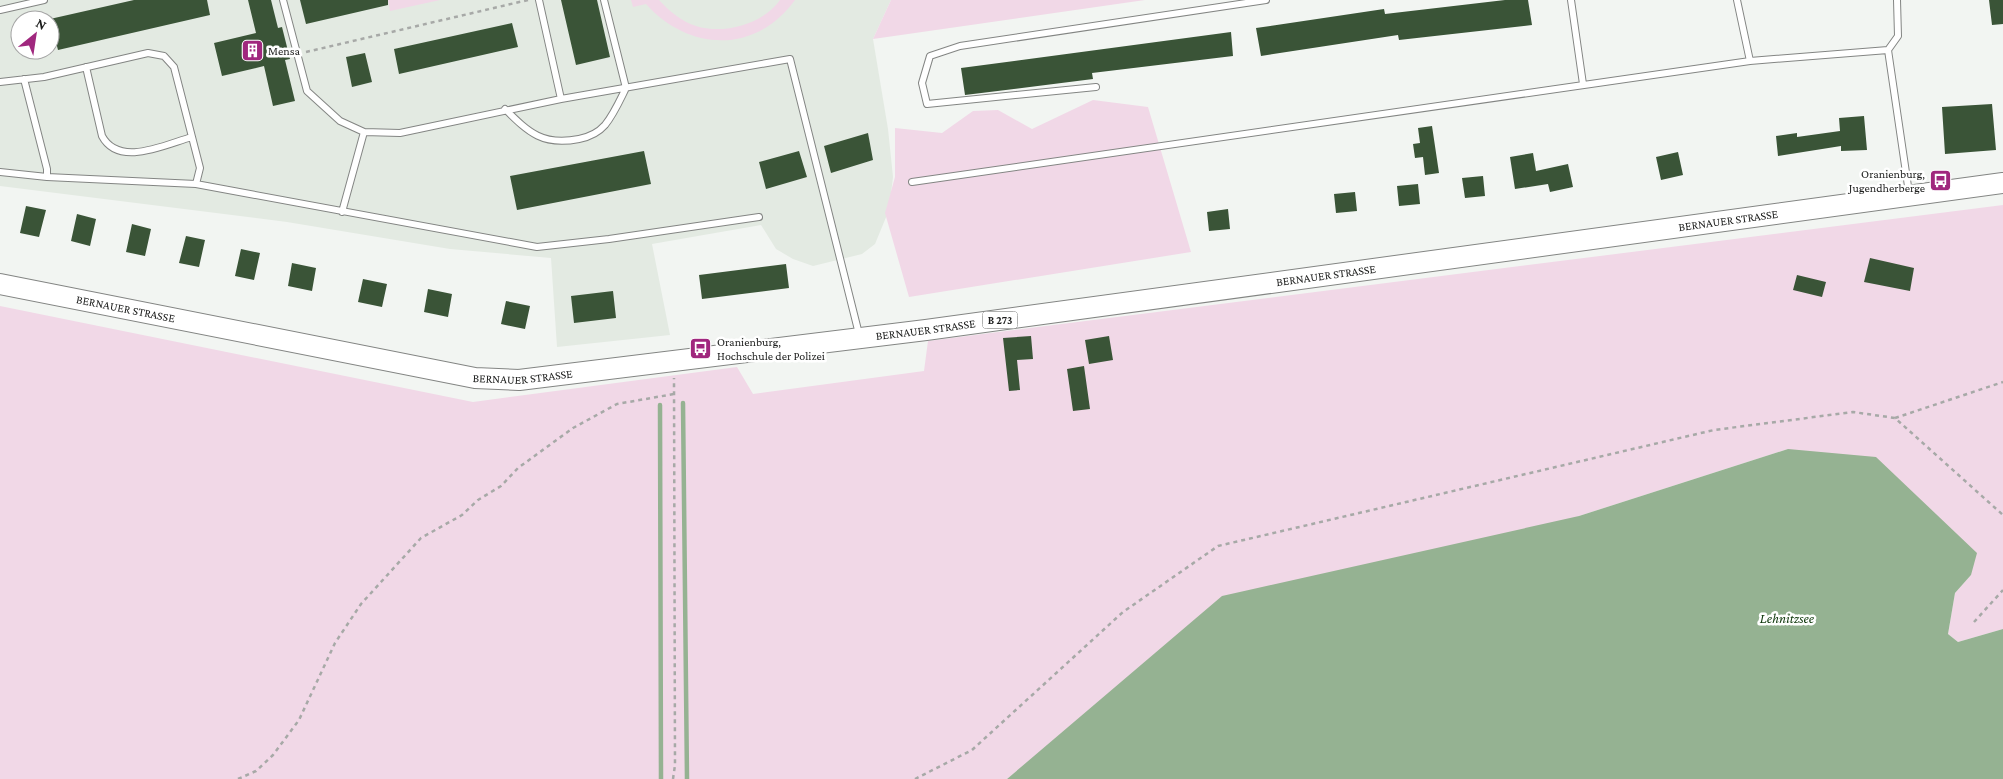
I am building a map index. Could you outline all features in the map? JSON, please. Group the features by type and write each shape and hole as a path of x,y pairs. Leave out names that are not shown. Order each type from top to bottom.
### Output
{"main road":[{"name":"BERNAUER STRASSE","path":"0,284 475,378 519,380 860,338 1910,194 2003,183"}],"lane":[{"path":"0,10 44,0"},
{"path":"283,0 308,91 340,121 364,132 400,132 505,109 790,59 860,338"},
{"path":"539,0 561,99"},
{"path":"505,109 525,129 544,140 563,142 590,136 605,125 626,88 604,0"},
{"path":"1096,87 927,104 922,83 930,56 960,46 1266,0"},
{"path":"1571,0 1584,84"},
{"path":"1737,0 1750,61"},
{"path":"1897,0 1898,36 1888,50 1910,194"},
{"path":"912,182 1750,61 1888,50"},
{"path":"0,82 86,67 148,53 164,56 174,67 192,136 200,168 196,184"},
{"path":"86,67 102,136 108,145 115,150 131,153 192,136"},
{"path":"24,79 47,169 47,177"},
{"path":"342,212 364,132"},
{"path":"0,172 47,177 196,184 538,247 759,218"}],"path":[{"path":"297,54 528,0"},
{"path":"673,779 675,766 674,362"},
{"path":"914,779 972,750 1122,612 1218,546 1714,430 1853,412 1896,418 2003,382"},
{"path":"238,779 256,771 273,755 299,720 335,643 361,604 421,538 462,515 478,500 501,486 518,468 573,428 618,404 674,394"},
{"path":"1896,418 2003,515"},
{"path":"1974,622 2003,590"}],"shaded area":[{"path":"0,0 891,0 873,39 888,129 893,177 889,210 875,244 862,254 813,266 793,259 776,249 761,225 652,244 670,335 557,347 551,258 450,249 287,222 0,186"},
{"path":"388,0 440,0 390,11"},
{"path":"631,0 659,0 671,12 685,21 696,26 719,29 730,28 753,21 773,8 780,0 795,0 779,18 761,30 742,38 722,40 702,38 682,31 663,20 646,4 633,7"},
{"path":"891,0 1145,0 873,39"},
{"path":"1093,100 1148,107 1191,252 909,297 885,213 895,177 895,128 942,133 973,111 998,110 1032,129"},
{"path":"2003,205 2003,629 1958,642 1948,634 1955,593 1971,575 1788,449 1579,516 1026,764 1007,779 0,779 0,306 473,402 737,367 753,394 924,371 928,341"}],"water":[{"name":"Lehnitzsee","path":"1788,449 1876,457 1977,553 1971,575 1955,593 1948,634 1958,642 2003,629 2003,779 1007,779 1222,596 1579,516"}],"building":[{"path":"134,0 207,0 210,15 60,50 60,17"},
{"name":"Mensa","path":"248,0 271,0 278,28 282,27 290,59 285,60 295,101 273,106 264,66 222,76 214,43 256,33"},
{"path":"300,0 388,0 388,5 306,24"},
{"path":"561,0 597,0 610,57 576,65"},
{"path":"1505,0 1528,0 1532,25 1399,40 1398,35 1261,56 1256,28 1384,9 1385,14"},
{"path":"1989,0 2003,0 2003,24 1992,25"},
{"path":"512,23 518,47 399,74 394,49"},
{"path":"1231,32 1233,56 1092,73 1093,79 965,95 961,68"},
{"path":"365,53 372,82 352,87 346,57"},
{"path":"1992,104 1996,150 1945,154 1942,107"},
{"path":"1864,116 1867,150 1841,151 1841,146 1778,156 1776,136 1797,133 1797,137 1840,131 1839,118"},
{"path":"1432,126 1439,173 1425,175 1423,157 1415,158 1413,144 1420,143 1418,128"},
{"path":"868,133 873,160 831,173 824,146"},
{"path":"644,151 651,184 517,210 510,176"},
{"path":"799,151 807,177 766,189 759,162"},
{"path":"1678,152 1683,175 1661,180 1656,157"},
{"path":"1533,153 1536,171 1568,164 1573,187 1550,192 1548,184 1515,189 1510,157"},
{"path":"1483,176 1485,196 1465,198 1462,178"},
{"path":"1418,184 1420,204 1399,206 1397,186"},
{"path":"1355,192 1357,211 1336,213 1334,194"},
{"path":"26,206 46,210 39,237 20,233"},
{"path":"1228,209 1230,229 1209,231 1207,212"},
{"path":"77,214 96,219 90,246 71,241"},
{"path":"132,224 151,229 145,256 126,252"},
{"path":"186,236 205,240 199,267 179,263"},
{"path":"241,249 260,253 254,280 235,276"},
{"path":"1870,258 1914,268 1910,291 1864,282"},
{"path":"292,263 316,268 312,291 288,286"},
{"path":"786,264 789,288 702,299 699,275"},
{"path":"1797,275 1826,282 1822,297 1793,290"},
{"path":"363,279 387,284 382,307 358,302"},
{"path":"428,289 452,294 448,317 424,312"},
{"path":"613,291 616,318 574,323 571,296"},
{"path":"506,301 530,306 525,329 501,324"},
{"path":"1031,336 1033,359 1017,360 1020,390 1009,391 1003,338"},
{"path":"1109,336 1113,360 1089,364 1085,340"},
{"path":"1084,366 1090,409 1073,411 1067,369"}],"waterway":[{"path":"683,403 687,779"},
{"path":"660,405 661,779"}],"place":[{"name":"Mensa","path":"252,51"},
{"name":"Oranienburg, Jugendherberge","path":"1941,181"},
{"name":"Oranienburg, Hochschule der Polizei","path":"701,349"}]}
